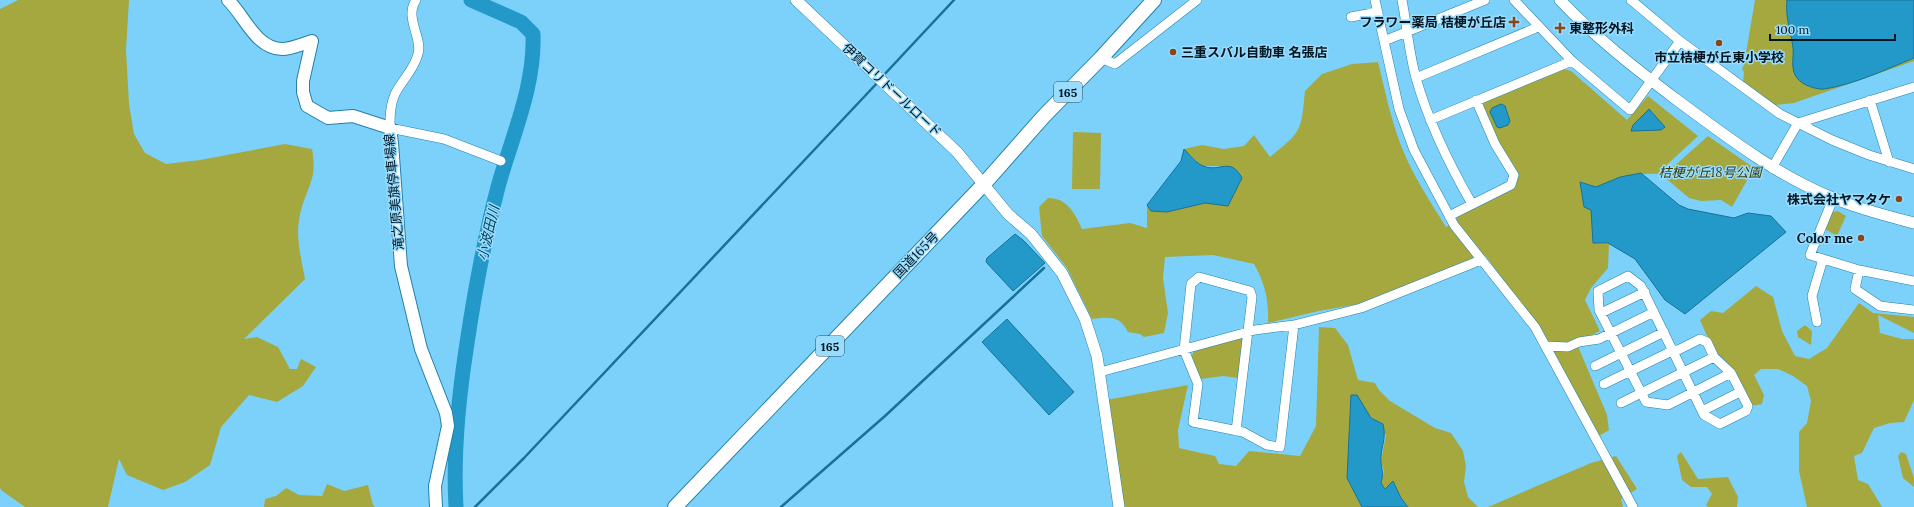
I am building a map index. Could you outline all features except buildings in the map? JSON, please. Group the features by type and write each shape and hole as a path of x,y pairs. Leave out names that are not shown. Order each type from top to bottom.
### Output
{"highway":[{"name":"国道165号","path":"675,507 983,185 1044,116 1101,58 1154,0"}],"main road":[{"name":"滝之原美旗停車場線","path":"228,0 257,37 270,46 282,49 312,41 302,86 304,99 310,109 328,118 353,116 390,128 401,266 421,349 446,413 448,426 435,486 436,507"}],"street":[{"path":"416,0 411,10 419,52 414,66 395,95 392,105 390,128 444,139 501,161"},
{"name":"伊賀コリドールロード","path":"796,0 957,152 1008,214 1032,234 1062,273 1085,319 1092,339 1100,372 1119,507"},
{"path":"1101,58 1115,64 1197,0"},
{"path":"1375,0 1394,87 1405,129 1414,150 1449,216 1462,237 1535,327 1633,507"},
{"path":"1402,0 1416,78 1430,120 1449,163 1472,204"},
{"path":"1384,41 1485,0"},
{"path":"1514,0 1538,27 1572,61 1630,110 1680,41"},
{"path":"1560,0 1590,30 1651,81 1772,168 1833,199 1889,217 1914,223"},
{"path":"1631,0 1680,41 1780,114 1832,140 1889,162 1914,169"},
{"path":"1351,17 1378,12"},
{"path":"1416,78 1538,27"},
{"path":"1430,120 1572,61"},
{"path":"1772,168 1798,123 1914,86"},
{"path":"1449,216 1511,185 1514,175 1495,144 1476,100"},
{"path":"1870,100 1889,162"},
{"path":"1833,199 1810,255 1859,270 1914,281"},
{"path":"1817,322 1812,296 1823,259"},
{"path":"1100,372 1184,350 1248,331 1294,325 1361,308 1481,260"},
{"path":"1859,270 1855,289 1880,306 1914,310"},
{"path":"1604,384 1630,372 1674,350 1678,350 1700,339 1707,342 1714,357 1731,372 1748,406 1746,410 1740,414 1720,424 1704,416 1702,411 1692,392 1683,373 1674,350 1645,292 1641,286 1628,276 1598,291 1598,305 1601,314 1630,372 1646,402 1668,406 1692,392 1731,372"},
{"path":"1236,431 1252,298 1250,291 1199,277 1191,284 1184,350 1198,384 1193,422 1236,431 1267,445 1280,447 1294,325"},
{"path":"1601,314 1645,292"},
{"path":"1546,346 1568,347 1579,342 1598,339 1654,312"},
{"path":"1595,366 1664,332"},
{"path":"1621,403 1714,357"},
{"path":"1702,411 1740,392"}],"green space":[{"path":"18,0 129,0 126,50 129,104 134,134 145,153 166,164 200,160 285,144 312,149 314,169 302,205 298,231 299,247 305,279 244,339 257,337 278,347 290,369 297,369 301,359 316,367 303,386 277,402 249,395 221,427 210,465 185,482 163,490 127,475 119,459 108,507 25,507 1,490 0,487 0,9"},
{"path":"1755,0 1914,0 1914,61 1794,103 1775,105 1743,82 1744,72 1742,69 1744,65"},
{"path":"1378,62 1391,116 1406,158 1446,227 1456,222 1457,217 1515,188 1517,174 1493,132 1482,106 1485,101 1564,69 1571,71 1627,120 1648,96 1698,136 1657,174 1633,175 1596,187 1581,182 1591,210 1593,243 1609,244 1608,268 1591,288 1585,300 1600,331 1586,338 1575,339 1607,415 1609,430 1599,436 1548,342 1485,255 1358,304 1319,311 1268,323 1266,292 1254,264 1213,255 1165,257 1163,278 1168,313 1164,333 1144,337 1140,334 1128,332 1125,326 1113,318 1092,319 1067,268 1042,236 1039,207 1048,198 1060,201 1070,208 1082,229 1130,223 1147,228 1147,205 1151,211 1166,212 1205,203 1228,206 1232,194 1239,185 1219,166 1202,166 1184,149 1202,145 1224,149 1244,146 1254,135 1270,157 1294,136 1298,130 1301,123 1305,91 1322,74 1352,64"},
{"path":"1073,132 1101,133 1100,189 1072,189"},
{"name":"桔梗が丘18号公園","path":"1708,136 1754,168 1732,207 1721,200 1701,201 1689,198 1663,176"},
{"path":"1838,211 1846,216 1837,236 1825,229 1832,212"},
{"path":"1756,286 1773,297 1782,331 1795,356 1809,359 1827,348 1859,303 1873,313 1914,317 1914,333 1878,315 1880,333 1902,339 1914,339 1914,400 1904,422 1890,423 1874,428 1862,453 1854,456 1858,480 1868,484 1882,507 1807,507 1799,471 1799,432 1807,423 1811,401 1807,386 1793,376 1778,369 1761,369 1754,375 1764,395 1762,404 1751,406 1735,370 1714,352 1700,320 1711,311 1723,313"},
{"path":"1805,325 1812,331 1811,345 1798,337 1797,331"},
{"path":"1319,327 1335,328 1348,345 1358,380 1375,383 1379,390 1390,401 1435,428 1451,433 1463,451 1466,466 1464,482 1468,497 1478,507 1408,507 1401,498 1393,481 1384,489 1381,483 1384,472 1381,461 1386,435 1363,408 1357,396 1351,395 1347,478 1362,507 1124,507 1106,400 1188,385 1178,430 1179,448 1215,456 1219,464 1236,466 1249,451 1300,456 1316,426"},
{"path":"1242,337 1244,340 1239,378 1223,376 1201,379 1191,357 1194,351"},
{"path":"1681,452 1698,479 1728,477 1738,497 1737,507 1708,507 1706,505 1712,494 1707,487 1691,487 1682,480 1677,456"},
{"path":"1901,452 1906,454 1914,478 1914,487 1903,478 1898,456"},
{"path":"1616,456 1637,489 1621,499 1623,507 1488,507 1591,463"},
{"path":"327,484 344,491 368,485 373,505 375,507 264,507 265,499 276,496 286,488 299,495 322,496"}],"water":[{"path":"1787,0 1914,0 1914,58 1870,76 1835,87 1821,89 1806,85 1799,81 1794,71 1793,48 1787,18"},
{"path":"1501,104 1505,106 1510,121 1508,125 1500,128 1497,127 1490,112 1492,108"},
{"path":"1649,109 1665,127 1661,130 1631,131 1633,125"},
{"path":"1184,149 1200,165 1209,168 1229,166 1238,171 1242,178 1228,206 1205,203 1167,212 1151,211 1147,205 1181,161"},
{"path":"1641,173 1679,205 1688,209 1734,218 1748,213 1771,216 1786,232 1685,314 1665,300 1635,259 1608,243 1593,243 1591,210 1584,207 1580,182 1596,187 1620,177"},
{"path":"1015,234 1023,240 1045,263 1013,291 986,262 987,258"},
{"path":"1007,319 1074,392 1049,415 982,342"},
{"path":"1351,395 1357,395 1371,418 1383,424 1384,439 1381,462 1383,474 1381,483 1385,489 1393,481 1401,498 1408,507 1362,507 1347,478"}],"waterway":[{"name":"小波田川","path":"456,507 455,468 457,428 463,370 472,309 493,207 522,111 533,54 533,34 521,22 471,0"},
{"path":"882,77 954,0"},
{"path":"475,507 524,458 879,81"},
{"path":"781,507 885,416 1044,268"}],"place":[{"name":"フラワー薬局 桔梗が丘店","path":"1514,22"},
{"name":"東整形外科","path":"1560,28"},
{"name":"市立桔梗が丘東小学校","path":"1719,43"},
{"name":"三重スバル自動車 名張店","path":"1173,52"},
{"name":"株式会社ヤマタケ","path":"1899,199"},
{"name":"Color me","path":"1861,238"}]}
